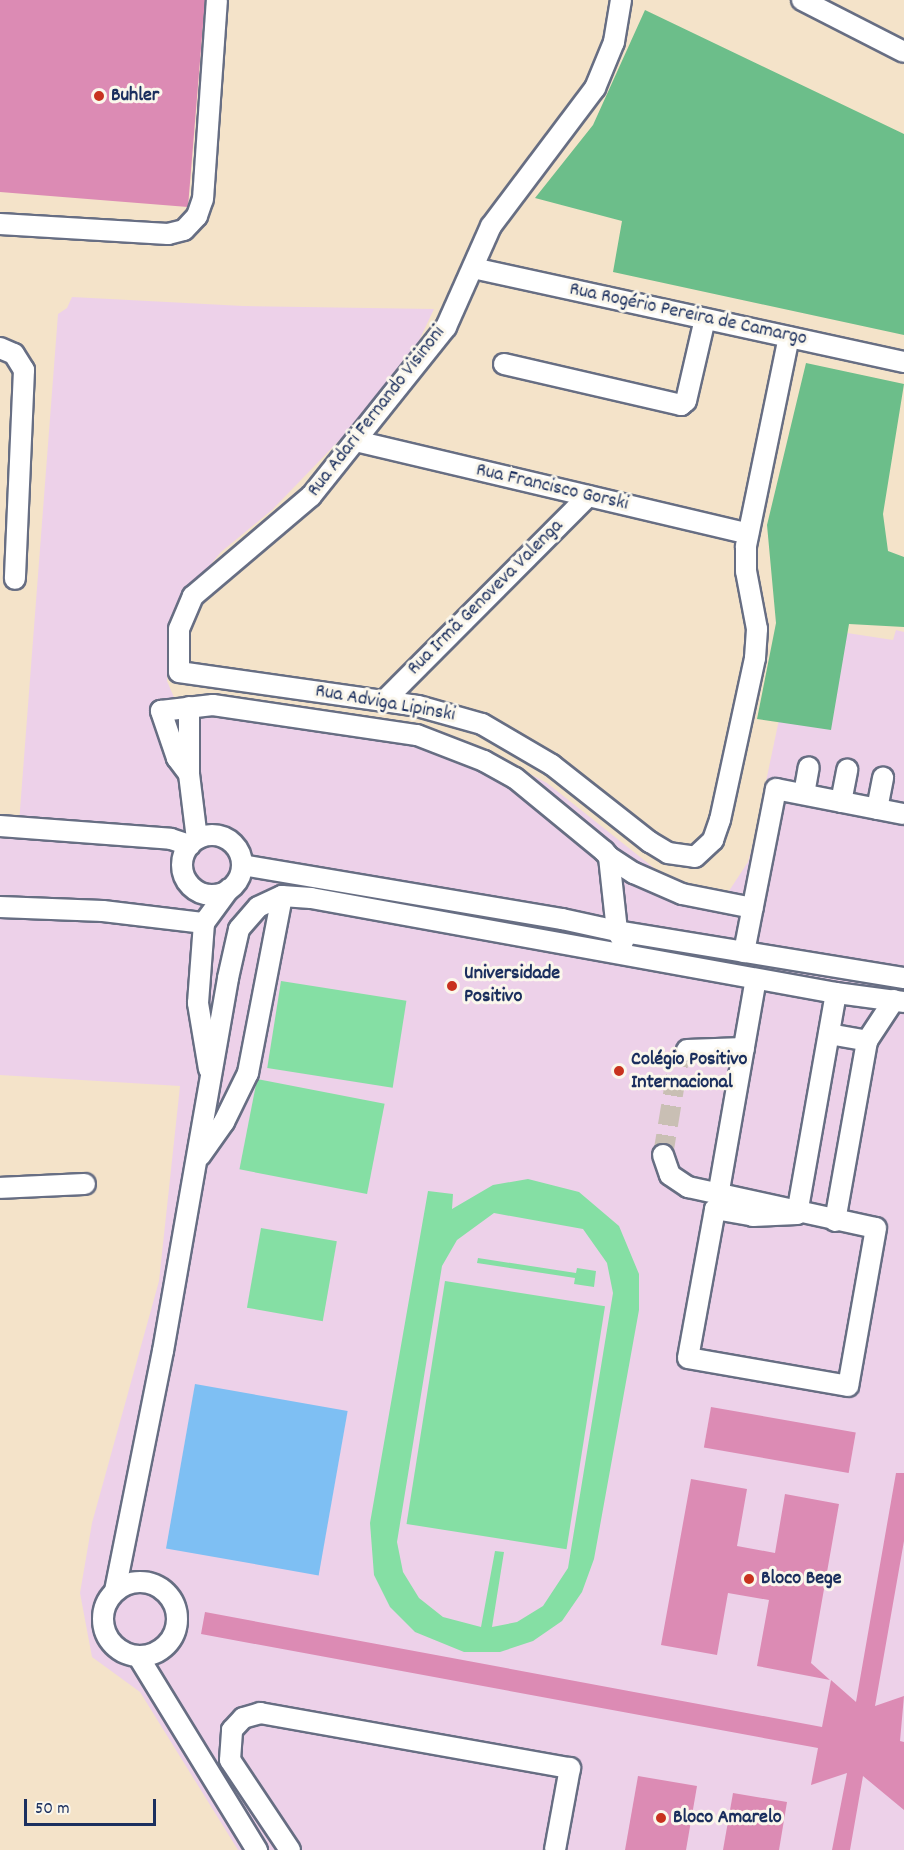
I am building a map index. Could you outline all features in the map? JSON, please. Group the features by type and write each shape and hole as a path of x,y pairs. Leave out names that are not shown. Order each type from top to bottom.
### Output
{"street":[{"path":"0,224 168,234 184,230 197,216 202,199 217,0"},
{"name":"Rua Adari Fernando Visinoni","path":"179,672 179,629 193,596 306,502 446,327 503,208 595,88 614,42 621,0"},
{"path":"802,0 904,52"},
{"name":"Rua Rogério Pereira de Camargo","path":"473,268 904,362"},
{"path":"504,364 681,405 686,401 705,319"},
{"path":"748,534 789,337"},
{"path":"0,348 14,354 24,370 15,579"},
{"name":"Rua Francisco Gorski","path":"356,441 748,534"},
{"name":"Rua Irmã Genoveva Valenga","path":"384,701 588,496"},
{"name":"Rua Adviga Lipinski","path":"179,672 384,701 450,713 502,734 552,765 650,842 668,853 695,857 713,840 720,820 755,658 756,622 745,558 748,534"},
{"path":"189,707 189,774 193,842 183,864 204,923 198,1003 211,1077"},
{"path":"189,774 177,758 161,711 189,707 255,710 417,735 449,746 515,778 547,800 609,857 634,873 682,894 753,908"},
{"path":"804,794 809,767"},
{"path":"841,802 847,770"},
{"path":"877,809 883,778"},
{"path":"744,952 776,789 904,814"},
{"path":"0,826 171,838 193,842 225,838 240,855 242,865 238,879 204,923"},
{"path":"609,857 617,930 632,956"},
{"path":"242,865 904,978"},
{"path":"188,883 202,893 216,895 229,889"},
{"path":"197,1161 224,1122 248,1073 282,896"},
{"path":"115,1591 197,1161 238,929 258,907 282,896 311,898 756,979 893,1000"},
{"path":"0,906 104,911 204,923"},
{"path":"884,975 893,1000"},
{"path":"718,1196 756,979"},
{"path":"797,1214 836,993"},
{"path":"835,1221 867,1041 893,1000"},
{"path":"829,1034 867,1041"},
{"path":"687,1050 744,1048"},
{"path":"663,1155 670,1175 688,1188 797,1214 876,1228 848,1386 688,1358 715,1209 753,1216 797,1214"},
{"path":"0,1188 85,1184"},
{"path":"130,1582 148,1582 164,1590 175,1605 177,1624 171,1640 157,1652 138,1656 124,1653 105,1631 106,1602 115,1591 130,1582"},
{"path":"138,1656 257,1850"},
{"path":"283,1847 230,1760 232,1730 243,1718 260,1713 570,1768 555,1850"}],"shaded area":[{"name":"Universidade Positivo","path":"72,297 243,306 434,309 416,347 355,424 273,509 221,552 194,585 171,636 167,681 176,702 448,738 481,748 547,783 659,872 685,886 725,897 748,862 752,848 785,691 788,624 893,640 896,630 904,632 904,1850 238,1850 140,1692 92,1657 80,1593 92,1523 159,1281 180,1086 0,1075 0,822 19,823 58,314 67,308"}],"green space":[{"path":"645,10 904,134 904,335 613,272 622,221 535,198 593,125"},
{"path":"806,363 904,384 883,514 888,551 904,557 904,627 849,624 831,730 757,719 776,623 767,525"},
{"path":"281,981 406,1001 393,1088 267,1068"},
{"path":"257,1079 385,1104 367,1194 239,1169"},
{"path":"528,1179 579,1192 619,1226 639,1274 639,1310 594,1559 582,1592 562,1621 533,1641 500,1652 464,1652 415,1632 390,1607 374,1575 370,1523 428,1191 453,1194 452,1209 493,1185","holes":["494,1213 583,1229 607,1263 613,1293 568,1568 543,1606 517,1622 492,1627 504,1552 495,1551 481,1627 443,1617 419,1598 403,1572 397,1542 442,1266 457,1240"]},
{"path":"261,1228 337,1241 323,1321 247,1308"},
{"path":"478,1258 576,1273 577,1268 596,1271 594,1287 574,1284 575,1278 477,1263"},
{"path":"445,1281 605,1306 567,1549 407,1524"}],"water":[{"path":"195,1384 348,1411 319,1575 166,1548"}],"building":[{"name":"Buhler","path":"0,0 205,0 188,207 0,192"},
{"path":"711,1407 856,1433 849,1473 704,1447"},
{"path":"896,1473 904,1473 904,1541 875,1706 904,1696 900,1741 904,1742 904,1810 863,1776 850,1850 832,1850 847,1773 811,1785 818,1748 201,1634 205,1612 822,1727 831,1680 856,1702"},
{"name":"Bloco Bege","path":"691,1479 747,1489 737,1546 775,1553 785,1494 839,1504 811,1663 830,1680 757,1666 769,1600 728,1593 717,1655 661,1645"},
{"name":"Bloco Amarelo","path":"638,1776 697,1786 686,1850 625,1850"},
{"name":"Bloco Amarelo","path":"733,1793 787,1802 779,1850 723,1850"}],"tunnel":[{"path":"663,1155 680,1052 687,1050"}],"place":[{"name":"Buhler","path":"99,96"},
{"name":"Universidade Positivo","path":"452,986"},
{"name":"Colégio Positivo Internacional","path":"619,1071"},
{"name":"Bloco Bege","path":"749,1579"},
{"name":"Bloco Amarelo","path":"661,1818"}]}
